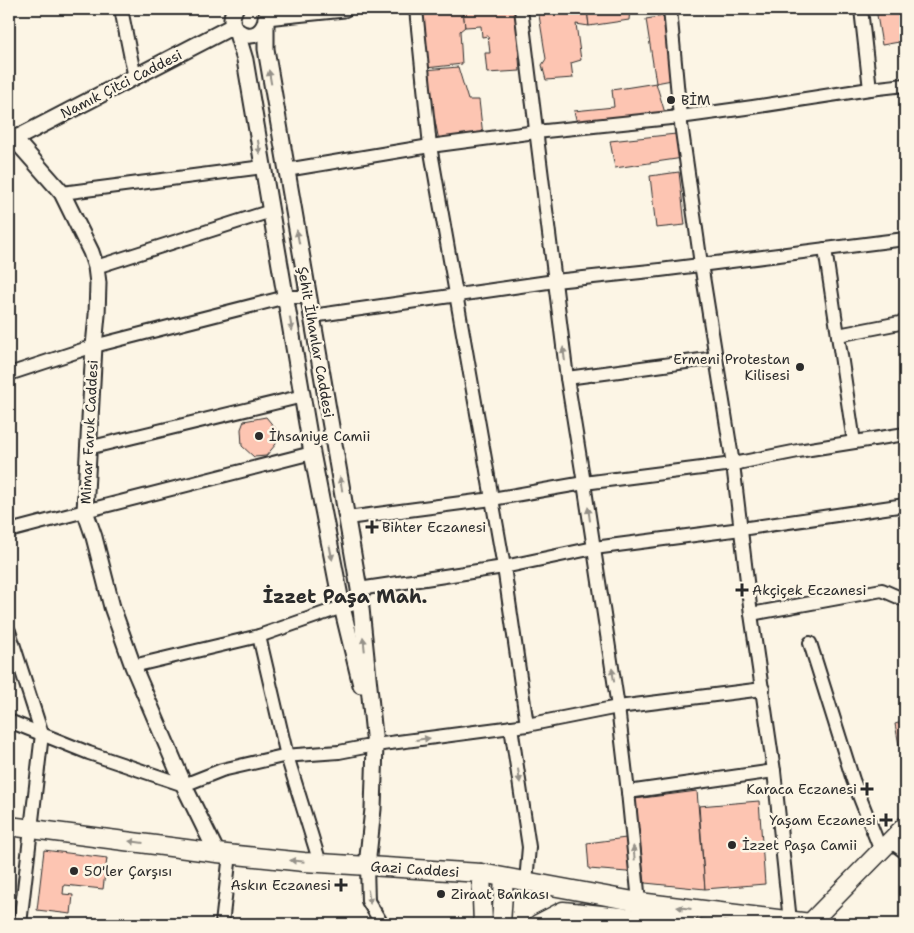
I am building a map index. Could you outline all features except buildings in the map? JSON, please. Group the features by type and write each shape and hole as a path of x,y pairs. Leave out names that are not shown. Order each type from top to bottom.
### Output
{"main road":[{"name":"Gazi Caddesi","path":"9,826 223,853 320,863 481,873 639,902 813,924"},
{"path":"813,924 905,826"},
{"path":"481,873 483,924"},
{"path":"501,924 504,878"},
{"path":"538,924 563,911 688,924"}],"street":[{"path":"121,9 135,78"},
{"path":"235,9 232,16 235,28 245,35 255,34 262,29 265,13 344,9"},
{"path":"416,9 430,146 504,567 528,725"},
{"path":"521,9 567,378 618,707 639,902"},
{"path":"670,9 680,117 733,464 751,614 774,771 790,921"},
{"path":"861,9 870,89"},
{"name":"Şehit İlhanlar Caddesi","path":"265,13 266,49 359,596 375,745"},
{"name":"Namık Çitci Caddesi","path":"10,138 235,28"},
{"name":"Şehit İlhanlar Caddesi","path":"235,28 245,60 312,453 342,607 375,745"},
{"path":"286,170 430,146 536,132 680,117 905,85"},
{"name":"Mimar Faruk Caddesi","path":"10,138 62,194 96,266 98,283 97,307 85,511 94,537 112,607 133,666 184,785 223,853"},
{"path":"62,194 263,167"},
{"path":"96,266 271,211"},
{"path":"312,316 456,294 905,238"},
{"path":"825,249 854,442"},
{"path":"9,374 94,346 286,297 308,297"},
{"path":"838,335 905,322"},
{"path":"567,378 716,358"},
{"path":"88,448 303,396"},
{"path":"346,518 492,499 584,483 733,464 905,434"},
{"path":"9,531 312,453"},
{"path":"133,666 259,636 342,607 359,596 594,548 905,505"},
{"path":"751,614 882,590 905,600"},
{"path":"9,631 42,734 20,924"},
{"path":"259,636 287,756 320,863"},
{"path":"810,643 853,780 885,846 905,852"},
{"path":"9,721 89,753 184,785 222,770 287,756 339,752 375,745 528,725 618,707 763,689"},
{"path":"511,727 529,847 526,882"},
{"path":"375,745 373,809 367,866 368,901 382,924"},
{"path":"628,792 774,771"},
{"path":"222,924 223,853"}],"place":[{"name":"BİM","path":"671,100"},
{"name":"Ermeni Protestan Kilisesi","path":"800,367"},
{"name":"İhsaniye Camii","path":"259,436"},
{"name":"Bihter Eczanesi","path":"372,527"},
{"name":"Akçiçek Eczanesi","path":"742,590"},
{"name":"Karaca Eczanesi","path":"867,789"},
{"name":"Yaşam Eczanesi","path":"886,820"},
{"name":"İzzet Paşa Camii","path":"732,845"},
{"name":"50'ler Çarşısı","path":"74,871"},
{"name":"Askın Eczanesi","path":"341,885"},
{"name":"Ziraat Bankası","path":"441,894"}],"district":[{"name":"İzzet Paşa Mah.","path":"345,596"}]}
